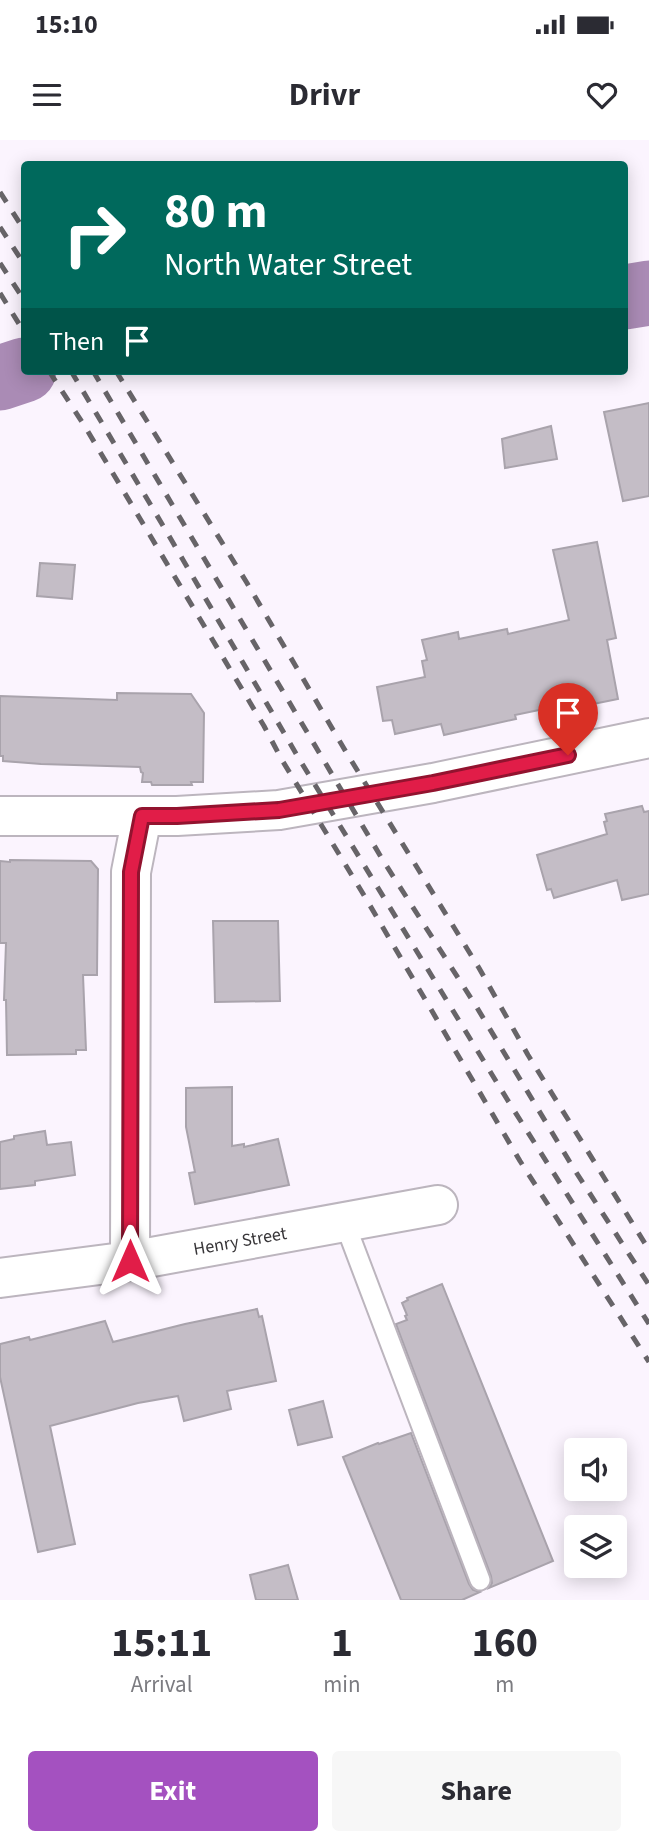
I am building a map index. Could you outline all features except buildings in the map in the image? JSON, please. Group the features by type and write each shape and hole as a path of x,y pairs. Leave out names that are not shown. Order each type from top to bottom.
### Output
{"street":[{"path":"0,816 177,816 279,810 433,783 649,738"},
{"path":"130,1261 131,872 142,816"},
{"name":"Henry Street","path":"0,1278 130,1261 438,1205"}],"lane":[{"path":"344,1221 480,1580"}],"waterway":[{"path":"628,296 649,293"},
{"path":"0,378 21,371"}],"railway":[{"path":"0,192 21,225"},
{"path":"0,227 21,259"},
{"path":"0,263 21,295"},
{"path":"0,293 21,327"},
{"path":"52,375 264,726 520,1161 649,1362"},
{"path":"73,375 298,757 510,1104 649,1324"},
{"path":"95,375 384,862 649,1285"},
{"path":"118,375 479,968 528,1055 649,1250"}],"route":[{"path":"130,1261 131,872 142,816 279,810 433,783 568,755"}]}
